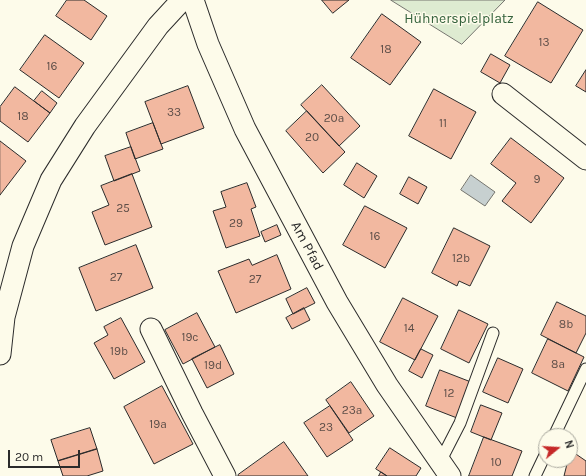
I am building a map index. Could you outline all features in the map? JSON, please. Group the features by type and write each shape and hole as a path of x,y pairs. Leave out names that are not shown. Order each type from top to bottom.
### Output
{"street":[{"path":"0,354 4,317 23,246 51,180 85,126 158,26 182,0"},
{"name":"Am Pfad","path":"193,0 208,44 245,129 337,302 387,385 445,469"},
{"path":"503,94 586,159"},
{"path":"151,329 192,414 225,476"}],"lane":[{"path":"445,469 493,333"},
{"path":"558,428 586,369"}],"green space":[{"name":"Hühnerspielplatz","path":"391,0 505,0 462,44"}],"shaded area":[{"path":"471,175 495,192 485,206 461,190"}],"building":[{"path":"67,0 84,0 107,16 91,40 56,16"},
{"path":"322,0 349,0 333,13"},
{"path":"538,2 583,30 551,83 505,56"},
{"path":"382,14 421,42 390,85 351,58"},
{"path":"45,35 84,63 59,98 20,70"},
{"path":"491,54 510,65 500,83 481,72"},
{"path":"586,70 586,92 576,86"},
{"path":"322,85 360,126 339,146 301,105"},
{"path":"188,86 204,128 161,144 145,102"},
{"path":"15,87 50,113 28,142 0,121 0,107"},
{"path":"434,89 476,112 451,159 409,136"},
{"path":"42,91 57,103 50,113 34,101"},
{"path":"307,111 345,152 323,173 286,131"},
{"path":"153,123 163,149 135,159 126,133"},
{"path":"511,138 564,178 531,223 502,201 516,183 491,164"},
{"path":"0,141 26,161 0,195"},
{"path":"131,147 140,171 114,181 105,156"},
{"path":"357,163 377,176 364,198 344,185"},
{"path":"132,174 152,227 105,245 92,212 109,205 101,186"},
{"path":"409,177 427,187 418,204 400,194"},
{"path":"247,183 256,207 251,209 260,236 226,248 213,211 226,207 221,192"},
{"path":"365,206 407,228 385,268 343,245"},
{"path":"277,225 281,235 265,242 261,232"},
{"path":"454,228 490,246 470,286 459,281 457,286 432,273"},
{"path":"136,245 153,288 96,311 79,268"},
{"path":"277,255 291,289 236,313 218,271 249,259 252,265"},
{"path":"307,288 315,303 293,314 286,299"},
{"path":"403,298 438,316 415,360 380,342"},
{"path":"557,302 586,316 586,333 576,353 541,335"},
{"path":"304,308 310,320 292,329 286,318"},
{"path":"459,310 488,324 469,363 441,349"},
{"path":"197,313 215,347 183,364 165,330"},
{"path":"121,318 145,362 114,379 94,343 108,335 104,327"},
{"path":"548,339 584,357 568,391 532,373"},
{"path":"220,345 234,374 207,388 192,359"},
{"path":"421,349 433,355 422,378 409,371"},
{"path":"498,358 523,369 508,403 483,392"},
{"path":"440,370 471,382 457,418 426,406"},
{"path":"351,382 374,416 349,433 326,400"},
{"path":"162,386 193,444 154,464 124,407"},
{"path":"481,405 502,413 491,440 471,432"},
{"path":"330,406 353,440 327,457 304,423"},
{"path":"90,428 97,449 58,461 51,440"},
{"path":"484,437 522,451 512,476 469,476"},
{"path":"284,442 308,476 238,476 238,475"},
{"path":"390,448 421,468 416,476 387,476 376,469"},
{"path":"97,449 103,471 87,476 63,476 58,461"},
{"path":"578,456 586,461 586,476 564,476 566,468 578,468"},
{"path":"381,472 387,476 379,476"}]}
